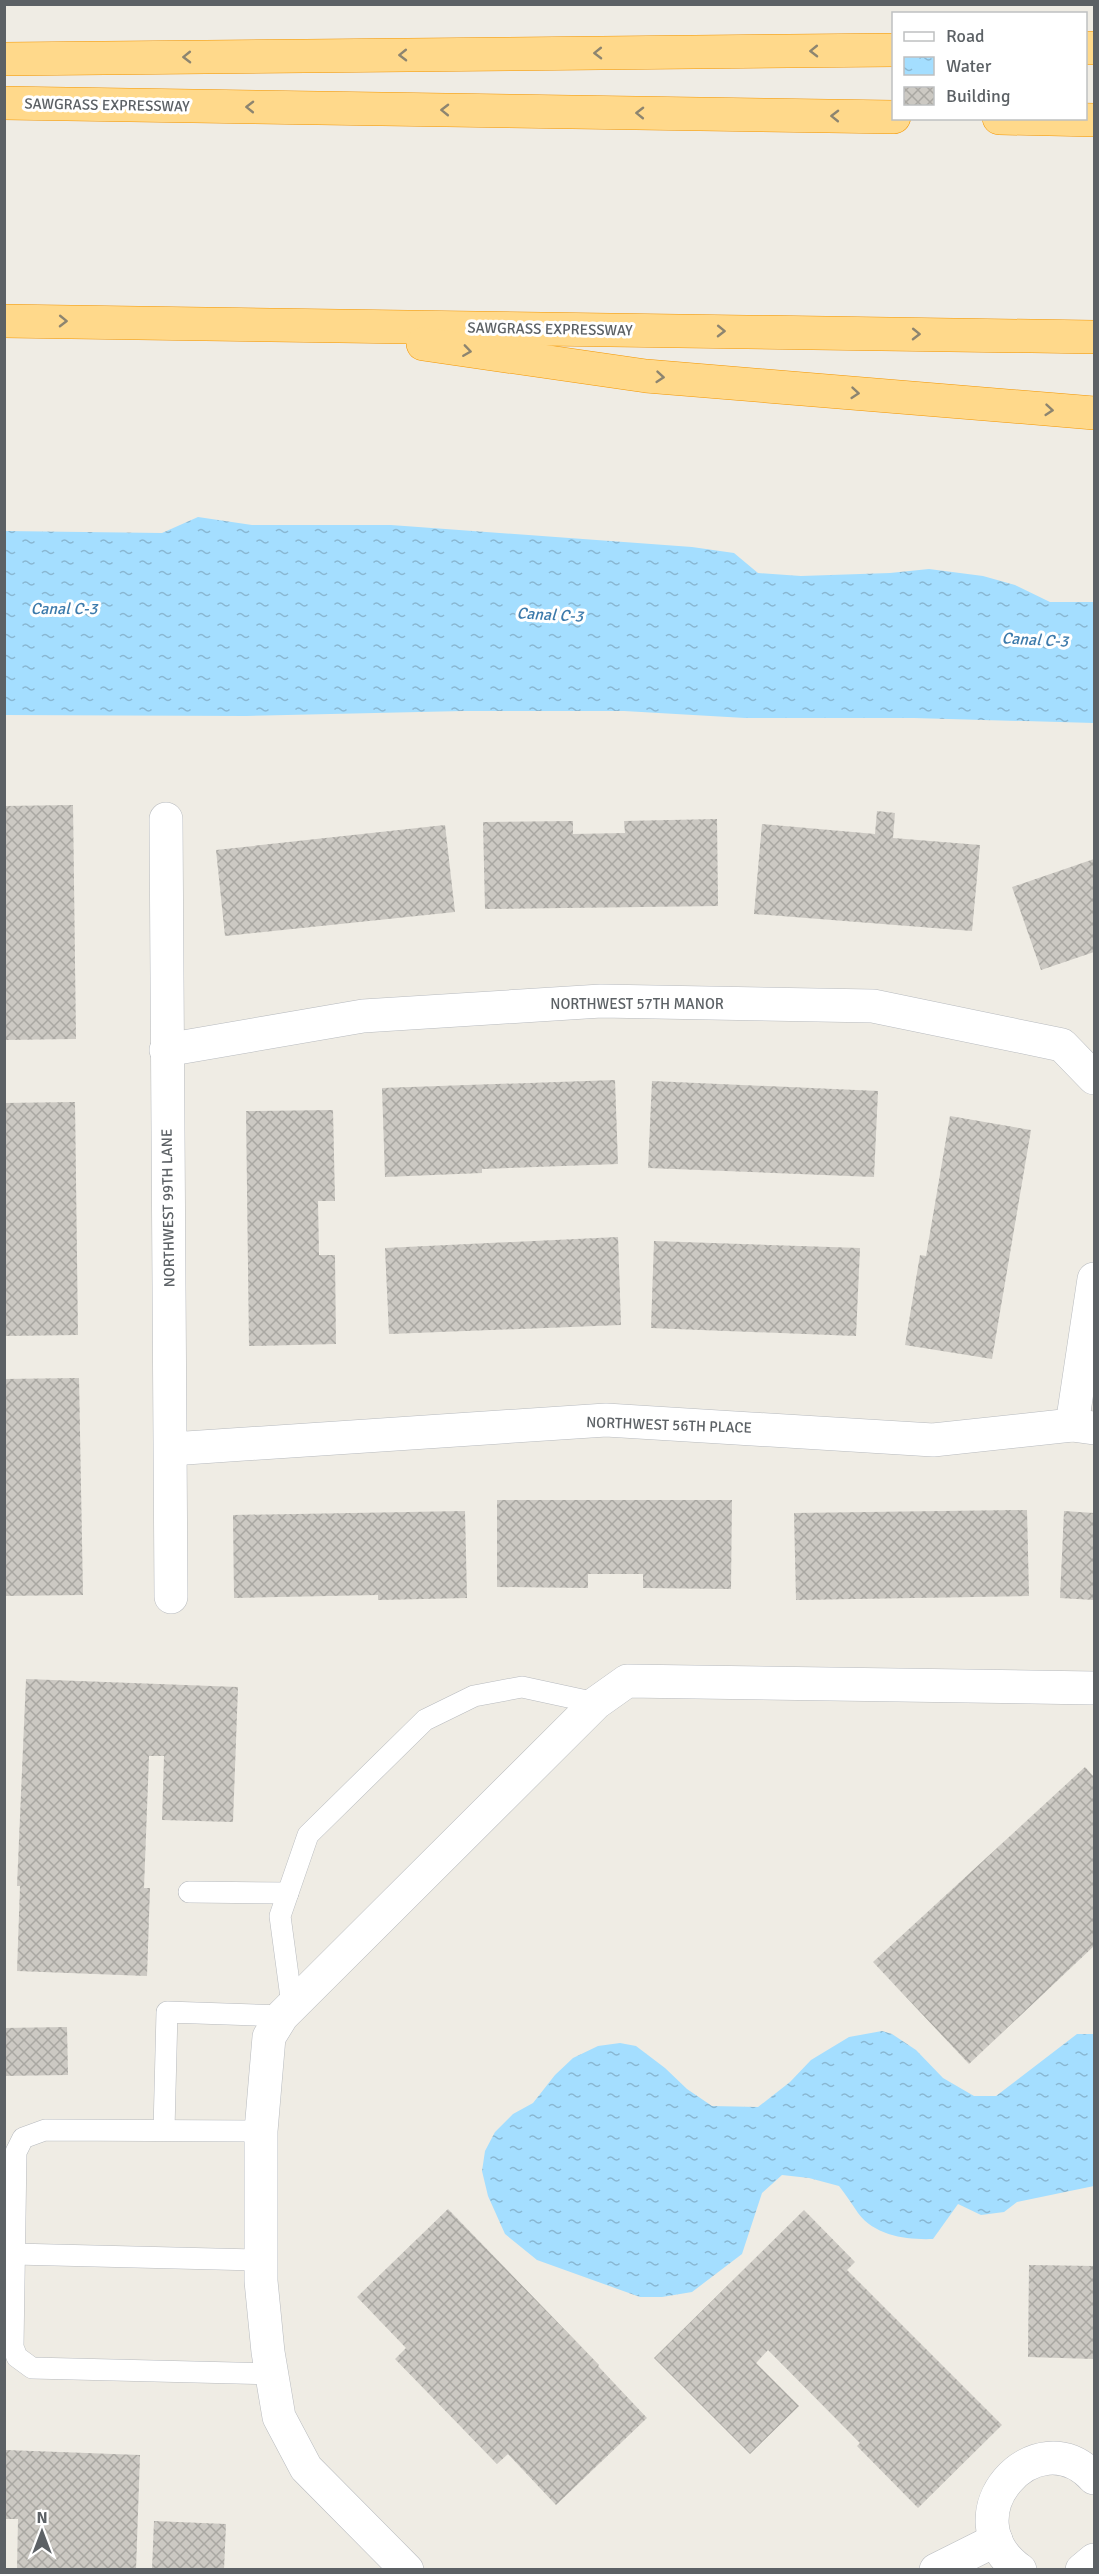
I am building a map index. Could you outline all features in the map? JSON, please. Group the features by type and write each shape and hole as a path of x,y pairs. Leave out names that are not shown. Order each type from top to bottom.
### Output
{"highway":[{"path":"4,59 892,50"},
{"name":"SAWGRASS EXPRESSWAY","path":"4,104 892,117"},
{"name":"SAWGRASS EXPRESSWAY","path":"4,321 1095,337"},
{"path":"284,325 646,376 1095,414"}],"street":[{"name":"NORTHWEST 99TH LANE","path":"166,819 171,1597"},
{"name":"NORTHWEST 57TH MANOR","path":"166,1050 363,1016 601,1001 873,1006 1062,1045 1095,1078"},
{"path":"1083,1426 1095,1279"},
{"name":"NORTHWEST 56TH PLACE","path":"171,1449 606,1420 933,1440 1083,1426"},
{"path":"407,2570 306,2468 279,2417 261,2281 261,2131 269,2037 287,2011 596,1703 627,1681 1095,1688"},
{"path":"1019,2569 1004,2556 996,2540 992,2521 994,2502 1002,2485 1015,2471 1033,2462 1052,2459 1071,2462 1088,2471 1095,2478"},
{"path":"936,2570 996,2540"}],"lane":[{"path":"164,2130 167,2012 287,2011 280,1916 308,1835 425,1720 474,1696 522,1687 596,1703"},
{"path":"189,1892 288,1893"},
{"path":"261,2131 45,2130 23,2138 16,2152 13,2347 17,2357 32,2368 272,2374"},
{"path":"14,2254 261,2260"}],"water":[{"name":"Canal C-3","path":"198,517 252,525 391,525 692,547 734,553 758,573 801,576 890,573 929,569 983,576 1015,585 1050,602 1094,602 1094,723 914,718 745,718 624,711 463,711 246,716 5,715 5,531 162,533"},
{"path":"882,2031 892,2034 916,2050 943,2078 974,2096 996,2096 1077,2034 1094,2034 1094,2186 1017,2202 1004,2212 981,2215 958,2204 933,2239 923,2239 892,2235 873,2227 858,2213 839,2186 809,2178 782,2175 762,2193 742,2254 692,2292 662,2297 640,2297 537,2260 505,2234 488,2196 482,2171 485,2151 495,2132 513,2114 533,2103 555,2075 573,2058 598,2046 620,2043 636,2046 665,2068 687,2089 712,2106 758,2107 790,2082 811,2060 849,2037"}],"building":[{"path":"73,805 76,1039 4,1040 4,806"},
{"path":"877,811 895,813 893,838 980,845 972,931 754,914 762,824 875,834"},
{"path":"717,819 718,906 485,909 483,822 573,821 573,834 625,833 624,821"},
{"path":"445,825 455,912 225,936 216,850"},
{"path":"1094,859 1094,952 1041,970 1012,887"},
{"path":"615,1080 618,1164 482,1169 482,1173 385,1177 382,1088"},
{"path":"652,1081 878,1091 874,1177 648,1168"},
{"path":"75,1102 78,1335 4,1336 4,1103"},
{"path":"333,1110 335,1201 318,1201 319,1255 335,1255 336,1344 249,1346 246,1111"},
{"path":"950,1116 1031,1130 992,1359 905,1345 920,1255 926,1256"},
{"path":"618,1237 621,1325 389,1334 385,1248"},
{"path":"654,1241 860,1248 856,1336 651,1328"},
{"path":"79,1378 83,1595 4,1596 4,1379"},
{"path":"497,1500 732,1500 731,1589 643,1588 643,1574 588,1574 588,1588 497,1587"},
{"path":"1027,1510 1029,1596 796,1600 794,1513"},
{"path":"465,1511 467,1598 378,1600 378,1595 234,1598 233,1515"},
{"path":"1064,1511 1094,1513 1094,1600 1060,1598"},
{"path":"26,1679 238,1687 233,1822 162,1820 164,1756 149,1756 144,1888 150,1888 147,1976 17,1971 20,1886 17,1886"},
{"path":"1085,1767 1094,1777 1094,1946 969,2064 873,1962"},
{"path":"67,2027 68,2075 4,2076 4,2028"},
{"path":"448,2209 647,2418 556,2505 508,2454 497,2464 395,2359 406,2348 357,2297"},
{"path":"804,2210 855,2262 847,2270 1002,2425 918,2508 857,2446 860,2443 768,2350 756,2363 799,2406 750,2454 654,2358"},
{"path":"1029,2265 1094,2266 1094,2359 1028,2357"},
{"path":"6,2450 140,2455 136,2570 17,2570 18,2519 4,2519"},
{"path":"154,2521 226,2524 224,2570 152,2570"}]}
